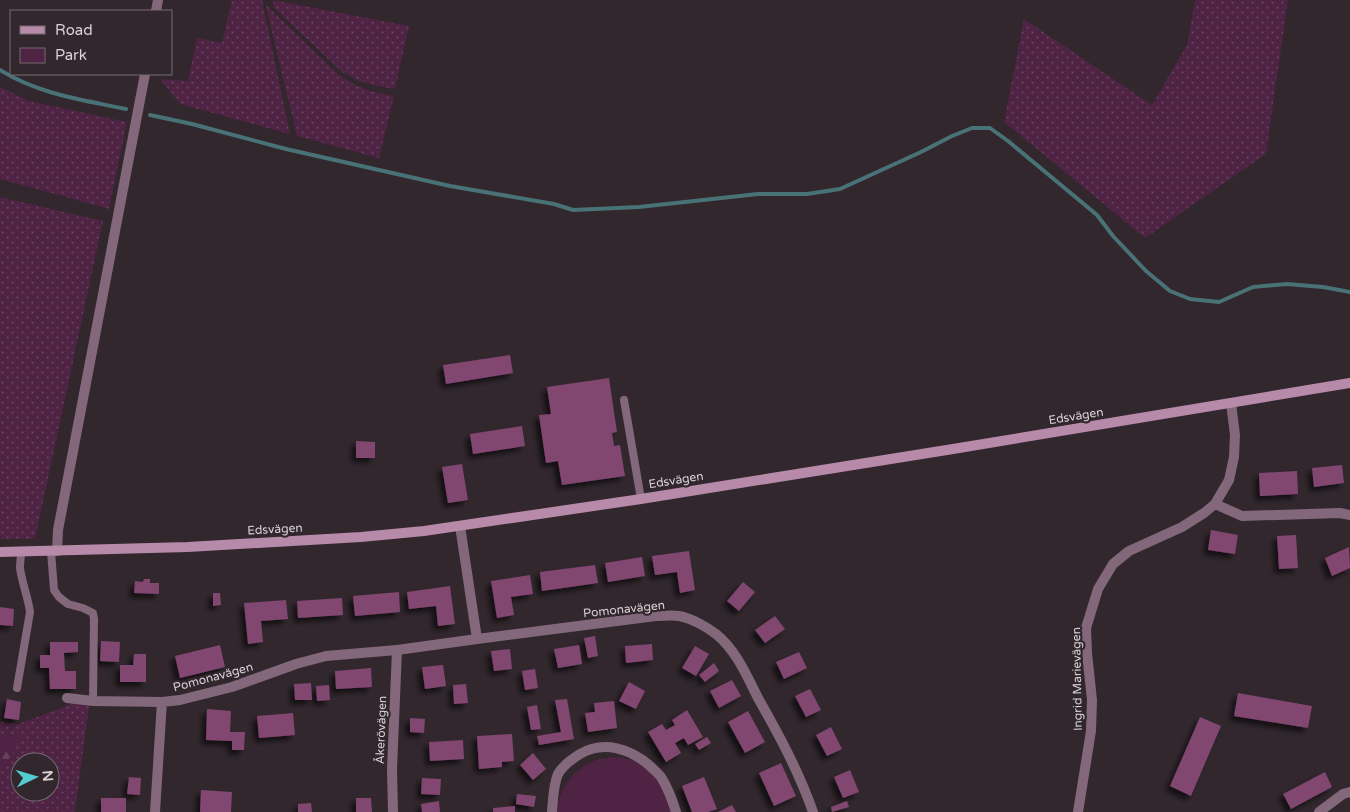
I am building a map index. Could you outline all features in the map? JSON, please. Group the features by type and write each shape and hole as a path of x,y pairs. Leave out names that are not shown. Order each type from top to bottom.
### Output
{"street":[{"path":"54,551 145,75"},
{"name":"Edsvägen","path":"0,552 188,547 361,537 460,526 641,499 1350,383"},
{"name":"Ingrid Marievägen","path":"1078,812 1092,731 1092,700 1086,628 1098,589 1113,564 1129,551 1182,526 1215,504 1229,480 1234,457 1235,435 1230,403"},
{"path":"1215,504 1242,516 1340,513 1350,515"},
{"path":"460,526 477,639"},
{"name":"Pomonavägen","path":"67,698 93,701 162,702 180,700 232,687 296,664 326,656 397,650 656,616 680,616 708,628 718,635 730,648 789,755 804,786 813,812"},
{"name":"Åkerövägen","path":"393,812 392,769 397,650"},
{"name":"Pomonavägen","path":"155,812 162,702"},
{"path":"552,812 558,774 569,761 588,750 606,747 624,750 642,759 660,775 671,794 676,812"},
{"path":"1319,812 1343,794 1350,792"}],"lane":[{"path":"624,400 641,499"},
{"path":"54,551 54,590 68,604 93,613 93,701"},
{"path":"17,688 30,612 22,581 20,567 21,552"}],"green space":[{"path":"232,0 262,0 290,134 180,104 160,79 188,81 197,38 222,43"},
{"path":"273,0 409,26 395,89 359,81 342,72 273,7"},
{"path":"1195,0 1288,0 1266,154 1145,238 1004,122 1024,19 1152,105 1187,45"},
{"path":"266,5 339,75 370,91 394,96 379,158 297,136"},
{"path":"0,87 29,101 127,122 109,209 0,179"},
{"path":"0,197 103,221 35,539 0,539"},
{"path":"74,703 89,706 75,812 0,812 0,771 6,767 10,758 10,802 60,802 60,752 12,752 19,737 0,734 0,721 18,724"},
{"path":"0,734 20,737 13,752 10,752 10,758 6,767 0,771"},
{"path":"616,757 635,760 653,770 674,812 557,812 560,796 574,774 596,760"}],"building":[{"path":"510,355 513,373 446,384 443,365"},
{"path":"609,378 617,432 612,433 614,446 620,445 625,476 562,485 558,461 546,463 539,415 551,414 547,387"},
{"path":"522,426 525,446 473,454 470,434"},
{"path":"356,441 375,442 375,458 356,458"},
{"path":"462,464 468,500 448,503 442,467"},
{"path":"1342,465 1344,483 1314,487 1312,468"},
{"path":"1297,471 1298,494 1260,496 1259,473"},
{"path":"1211,530 1238,535 1235,554 1208,550"},
{"path":"1296,535 1298,568 1279,569 1277,536"},
{"path":"1349,547 1350,568 1332,576 1325,558"},
{"path":"689,551 695,590 680,593 677,572 655,575 652,556"},
{"path":"642,557 645,576 608,582 605,563"},
{"path":"595,565 598,583 542,591 540,572"},
{"path":"530,575 533,594 511,597 514,615 497,618 491,581"},
{"path":"144,579 150,579 150,583 159,583 159,594 134,593 135,581 143,582"},
{"path":"743,582 755,592 739,611 727,601"},
{"path":"450,586 455,624 438,626 436,606 409,609 407,592"},
{"path":"399,592 400,612 355,616 353,596"},
{"path":"213,593 220,593 221,605 213,606"},
{"path":"342,598 343,615 298,618 297,601"},
{"path":"286,600 288,619 261,621 263,642 248,644 244,603"},
{"path":"0,607 14,609 13,626 0,625"},
{"path":"775,616 785,629 765,643 755,630"},
{"path":"595,636 598,656 588,658 584,638"},
{"path":"101,641 120,642 119,662 100,661"},
{"path":"50,642 78,642 78,652 64,653 65,671 76,671 76,689 50,689 49,668 40,668 40,655 50,655"},
{"path":"652,644 653,660 626,663 625,646"},
{"path":"220,645 225,667 180,678 175,656"},
{"path":"579,645 582,664 558,668 554,649"},
{"path":"695,646 709,654 696,676 682,668"},
{"path":"510,649 512,669 494,671 491,651"},
{"path":"799,652 807,668 784,679 776,662"},
{"path":"134,654 146,654 146,682 120,682 120,665 133,665"},
{"path":"714,663 719,671 705,682 699,675"},
{"path":"443,665 446,686 425,689 422,667"},
{"path":"371,668 372,687 336,689 335,671"},
{"path":"535,669 538,688 525,690 522,671"},
{"path":"732,680 741,696 719,708 710,691"},
{"path":"629,682 645,691 636,709 619,701"},
{"path":"311,683 312,700 295,700 294,684"},
{"path":"466,684 468,703 454,704 453,685"},
{"path":"329,685 330,700 317,701 316,686"},
{"path":"810,689 821,710 806,717 795,696"},
{"path":"1238,693 1312,706 1308,728 1234,716"},
{"path":"7,699 21,702 19,720 4,718"},
{"path":"567,699 574,739 539,745 537,736 561,732 555,700"},
{"path":"614,701 617,728 588,732 585,713 595,712 594,703"},
{"path":"537,705 541,729 531,730 527,707"},
{"path":"207,709 231,711 230,732 245,732 244,750 232,750 232,741 206,740"},
{"path":"687,710 703,737 688,745 684,738 675,743 681,753 666,762 648,732 662,724 666,730 675,725 672,720"},
{"path":"748,711 765,742 745,753 728,722"},
{"path":"293,713 295,735 259,738 257,716"},
{"path":"1200,717 1221,726 1191,796 1170,786"},
{"path":"410,718 425,719 424,733 410,732"},
{"path":"831,727 842,749 827,756 816,735"},
{"path":"512,734 514,761 502,762 502,767 479,769 477,736"},
{"path":"707,737 711,743 699,750 695,744"},
{"path":"463,740 464,759 430,761 429,742"},
{"path":"533,753 546,769 533,780 520,765"},
{"path":"781,763 796,796 774,806 759,773"},
{"path":"850,770 859,792 843,798 834,777"},
{"path":"1325,772 1332,787 1291,809 1283,794"},
{"path":"129,777 141,778 140,795 127,794"},
{"path":"704,777 717,809 708,812 692,812 682,786"},
{"path":"422,778 441,779 440,795 421,794"},
{"path":"201,790 232,792 231,812 200,812"},
{"path":"517,794 536,796 534,807 516,804"},
{"path":"101,798 126,798 126,812 101,812"},
{"path":"356,798 371,798 372,812 356,812"},
{"path":"439,801 440,812 422,812 421,804"},
{"path":"847,801 849,807 832,812 831,807"},
{"path":"311,803 312,812 298,812 298,804"},
{"path":"732,805 736,812 718,812"},
{"path":"515,806 515,812 493,812 493,808"}],"waterway":[{"path":"0,70 45,91 126,109"},
{"path":"150,115 286,149 450,186 554,204 573,210 639,207 758,194 807,194 840,189 952,136 972,128 990,128 1097,215 1113,236 1146,271 1170,291 1190,299 1219,302 1253,287 1287,284 1323,287 1350,292"}]}
